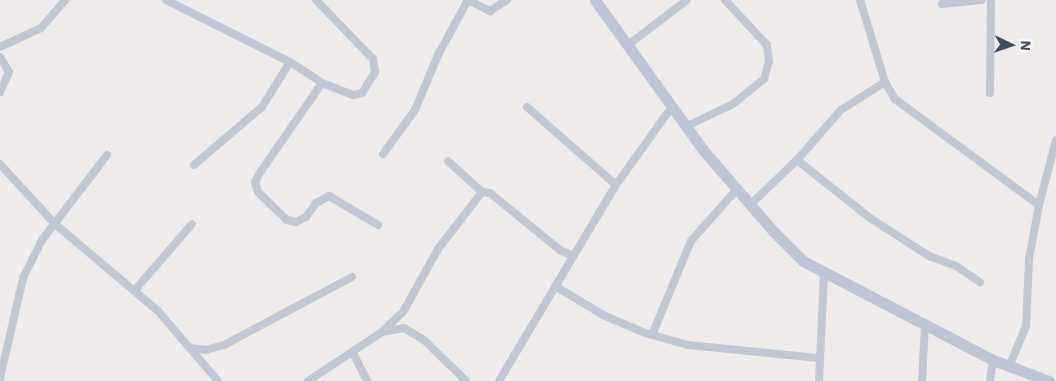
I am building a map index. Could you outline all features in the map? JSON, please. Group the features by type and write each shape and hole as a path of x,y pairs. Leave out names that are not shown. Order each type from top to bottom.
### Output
{"street":[{"path":"0,47 41,28 65,0"},
{"path":"166,0 290,62 322,83 354,95 362,93 375,72 373,59 316,0"},
{"path":"383,154 415,110 438,55 468,0 490,11 507,0"},
{"path":"595,0 685,127 750,205 803,261 824,274 993,360 1049,381"},
{"path":"628,45 687,0"},
{"path":"685,127 733,104 764,78 769,62 767,44 725,0"},
{"path":"860,0 885,82 895,100 1038,205"},
{"path":"942,4 982,0"},
{"path":"990,93 991,0"},
{"path":"0,57 8,72 0,92"},
{"path":"194,165 262,108 290,62"},
{"path":"750,205 798,160 841,110 885,82"},
{"path":"322,83 261,171 256,182 258,192 286,220 296,222 306,217 316,203 329,196 378,225"},
{"path":"527,107 616,185"},
{"path":"499,381 616,185 671,108"},
{"path":"1009,367 1026,326 1029,260 1038,205 1056,140"},
{"path":"0,378 23,278 42,240 107,155"},
{"path":"798,160 870,218 929,256 956,266 980,282"},
{"path":"448,161 482,192 490,193 560,250 573,256"},
{"path":"0,164 55,224 158,310 218,381"},
{"path":"652,335 691,241 736,189"},
{"path":"308,381 382,332 403,312 438,249 482,192"},
{"path":"135,290 192,224"},
{"path":"819,381 824,274"},
{"path":"190,348 206,350 224,345 352,277"},
{"path":"555,286 603,315 652,335 688,345 819,358"},
{"path":"403,312 404,328"},
{"path":"922,381 925,326"},
{"path":"382,332 404,328 424,340 466,381"},
{"path":"353,353 368,381"},
{"path":"990,381 993,360"}]}
